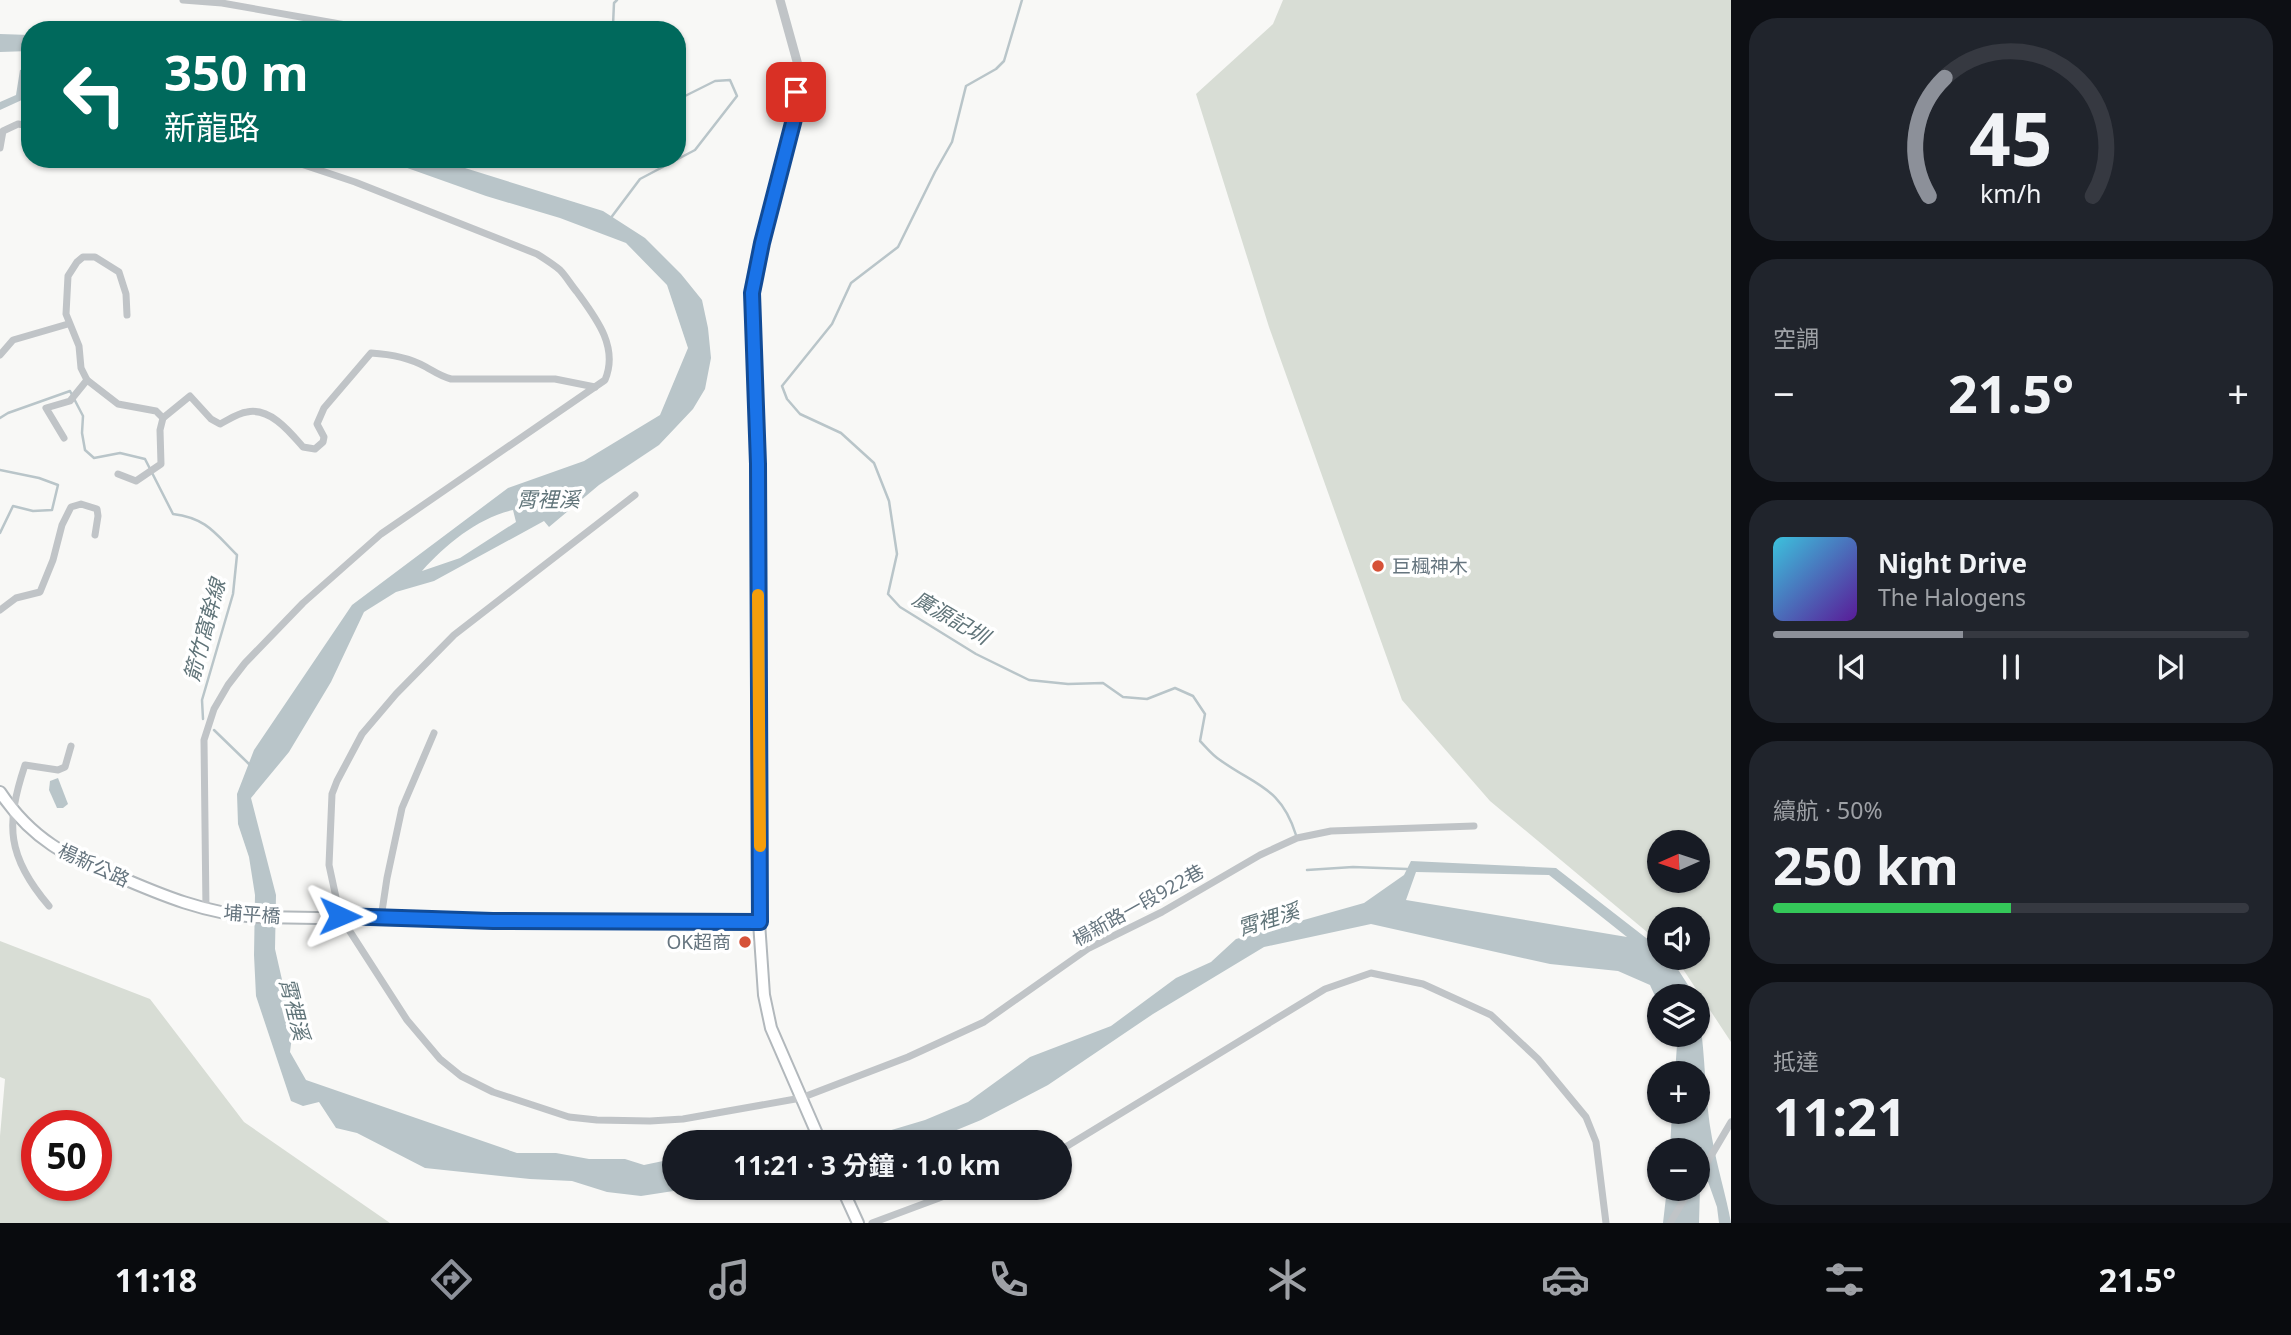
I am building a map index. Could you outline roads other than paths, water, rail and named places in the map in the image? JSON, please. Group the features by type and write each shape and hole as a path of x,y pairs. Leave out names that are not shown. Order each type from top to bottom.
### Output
{"main road":[{"name":"楊新公路","path":"0,792 40,836 71,856 156,893 206,910"},
{"name":"埔平橋","path":"206,910 240,916 760,922"},
{"path":"760,922 764,995 771,1028 815,1130"},
{"path":"847,1200 858,1223"}],"street":[{"path":"183,0 222,3 323,21"},
{"path":"760,922 758,464 752,293 794,119 798,65 780,0"},
{"path":"0,148 3,131 21,124"},
{"path":"206,910 204,740 214,709 228,685 245,663 303,603 381,534 605,380 610,368 609,349 604,333 561,270 537,254 313,168"},
{"path":"127,314 126,294 119,272 95,257 83,257 74,265 68,276 66,314 79,346 81,368 87,380 118,404 156,411 163,418"},
{"path":"0,355 13,341 68,324"},
{"path":"117,474 136,481 161,464 160,429 163,418 190,396 211,419 220,424 247,411 262,412 285,426 303,447 315,449 323,442 324,437 317,424 324,408 371,353 400,358 426,367 438,376 451,379 555,379 595,387"},
{"path":"64,438 46,408 70,401 87,380"},
{"path":"340,916 329,865 332,794 362,734 396,694 454,635 635,495"},
{"path":"0,610 16,598 40,592 53,560 62,525 71,507 81,504 97,509 94,535"},
{"path":"381,918 402,807 435,733"},
{"path":"49,906 27,878 12,842 14,810 25,765 58,770 65,767 71,746"},
{"name":"楊新路一段922巷","path":"340,916 407,1020 440,1059 461,1076 494,1091 569,1117 623,1121 682,1119 801,1098 908,1057 984,1022 1089,948 1162,912 1260,855 1297,838 1331,831 1474,826"},
{"path":"1072,1143 1325,989 1371,973 1423,984 1491,1015 1538,1059 1586,1117 1596,1142 1606,1223"},
{"path":"1710,1158 1731,1122"},
{"path":"872,1223 934,1200"},
{"path":"1670,1223 1683,1201"}],"water":[{"path":"0,34 21,35 21,51 0,52"},
{"path":"20,70 21,100 0,110 0,102 16,95"},
{"name":"霄裡溪","path":"407,168 465,168 603,211 645,238 681,274 702,300 711,358 705,389 693,409 659,445 599,485 549,527 544,521 434,581 396,592 364,612 331,682 289,752 251,798 276,895 275,949 293,1028 290,1052 306,1080 517,1153 556,1153 589,1159 625,1159 644,1165 662,1161 662,1193 641,1196 607,1192 572,1181 425,1168 357,1133 336,1128 319,1102 303,1106 291,1101 256,996 255,895 249,857 238,824 237,794 254,750 352,605 508,488 584,461 660,415 688,348 667,285 626,243 560,218 486,196","holes":["513,510 516,522 460,558 422,571 441,551 475,526"]},
{"path":"58,778 68,804 63,808 57,808 49,790 50,781"},
{"name":"霄裡溪","path":"1411,861 1556,868 1647,939 1647,970 1678,970 1687,984 1648,984 1618,971 1550,964 1371,924 1264,947 1153,1014 1048,1085 981,1120 957,1130 892,1130 925,1120 968,1102 1030,1057 1111,1026 1176,978 1211,962 1236,939 1364,903 1404,875","holes":["1416,872 1549,875 1627,937 1406,900"]},
{"path":"1677,1047 1703,1047 1704,1061 1676,1061"},
{"path":"1671,1124 1709,1124 1731,1223 1719,1223 1710,1187 1710,1138 1671,1138"},
{"path":"1666,1201 1700,1201 1699,1223 1663,1223"}],"waterway":[{"path":"613,21 614,3 617,0"},
{"name":"廣源記圳","path":"1022,0 1004,61 996,69 966,86 952,142 898,247 851,283 832,324 782,386 787,399 800,414 841,433 874,463 889,501 897,554 888,594 900,607 976,654 1029,680 1068,684 1103,683 1123,697 1147,699 1175,688 1193,696 1205,714 1200,741 1217,758 1275,797 1290,819 1296,835"},
{"path":"686,96 715,81 730,80 737,96 695,150 686,155"},
{"path":"610,219 640,179 661,168"},
{"name":"箭竹窩幹線","path":"0,418 70,391 83,416 85,450 94,458 120,453 145,459 173,514 202,523 237,555 233,594 202,700 203,719"},
{"name":"箭竹窩幹線","path":"0,470 58,485 52,510 33,511 13,506 0,533"},
{"name":"箭竹窩幹線","path":"214,730 249,764"},
{"name":"廣源記圳","path":"1307,870 1353,867 1407,869"}],"place":[{"name":"巨楓神木","path":"1378,566"},
{"name":"OK超商","path":"745,942"}]}
